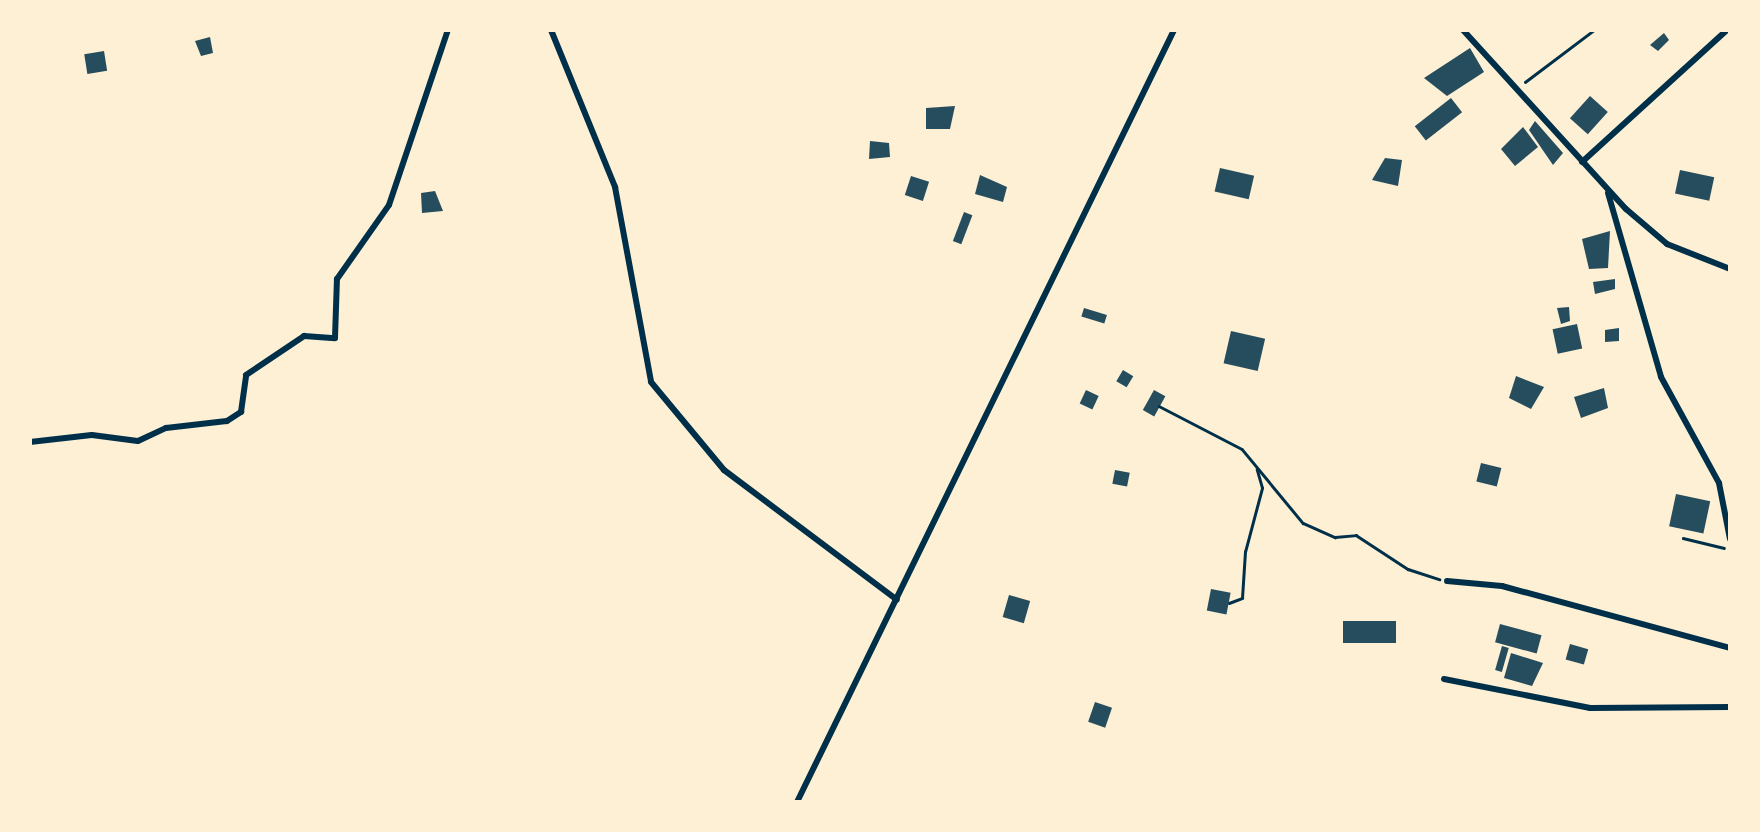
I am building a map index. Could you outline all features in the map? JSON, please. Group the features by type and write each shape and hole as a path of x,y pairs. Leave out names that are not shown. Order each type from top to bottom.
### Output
{"street":[{"path":"30,442 92,436 138,441 166,428 228,421 242,412 246,375 304,336 335,338 336,279 389,206 448,30"},
{"path":"551,30 615,187 641,350 660,397 724,470 897,600"},
{"path":"797,802 1174,30"},
{"path":"1463,30 1608,192 1668,244 1730,269"},
{"path":"1582,162 1727,30"},
{"path":"1608,192 1662,377 1719,483 1730,539"},
{"path":"1447,581 1502,586 1730,648"},
{"path":"1444,679 1590,708 1730,708"}],"path":[{"path":"1516,88 1594,30"},
{"path":"1159,406 1242,450 1303,523 1335,537 1356,535 1408,569 1447,581"},
{"path":"1229,603 1242,598 1245,552 1262,488 1257,468"},
{"path":"1682,538 1730,550"}],"building":[{"path":"1664,33 1669,40 1658,51 1650,45"},
{"path":"210,37 213,53 201,56 195,41"},
{"path":"1470,48 1484,72 1447,96 1424,78"},
{"path":"104,51 107,71 87,74 84,54"},
{"path":"1590,96 1608,112 1588,134 1570,118"},
{"path":"1451,98 1462,112 1426,141 1415,126"},
{"path":"955,106 950,129 926,129 926,108"},
{"path":"1535,121 1563,153 1553,165 1529,130"},
{"path":"1523,127 1538,147 1515,166 1501,149"},
{"path":"870,141 889,143 890,157 869,159"},
{"path":"1385,158 1402,160 1398,186 1372,180"},
{"path":"1220,168 1254,176 1249,199 1215,191"},
{"path":"1680,170 1714,177 1709,201 1675,193"},
{"path":"980,175 1007,187 1003,202 975,194"},
{"path":"911,176 929,182 923,201 905,195"},
{"path":"435,191 443,211 422,213 421,193"},
{"path":"964,212 972,215 961,244 953,241"},
{"path":"1610,231 1608,268 1589,269 1582,239"},
{"path":"1615,279 1615,289 1595,294 1593,282"},
{"path":"1569,307 1570,321 1561,324 1557,308"},
{"path":"1084,308 1107,315 1104,324 1081,317"},
{"path":"1577,324 1582,348 1558,354 1553,329"},
{"path":"1619,328 1619,341 1605,342 1605,330"},
{"path":"1231,331 1265,339 1258,371 1224,363"},
{"path":"1123,370 1133,376 1127,387 1116,381"},
{"path":"1516,376 1544,387 1531,409 1509,398"},
{"path":"1604,388 1608,408 1581,418 1574,397"},
{"path":"1086,390 1099,396 1092,410 1080,404"},
{"path":"1154,390 1165,396 1154,416 1143,410"},
{"path":"1481,463 1501,468 1497,487 1476,481"},
{"path":"1115,470 1130,473 1127,487 1112,484"},
{"path":"1676,494 1710,501 1703,534 1669,526"},
{"path":"1211,589 1231,593 1226,614 1207,611"},
{"path":"1009,595 1030,601 1024,623 1003,617"},
{"path":"1343,621 1396,621 1396,643 1343,643"},
{"path":"1500,624 1542,635 1537,653 1495,642"},
{"path":"1570,644 1588,649 1584,665 1566,659"},
{"path":"1502,646 1509,648 1502,672 1495,670"},
{"path":"1511,653 1543,663 1532,686 1504,678"},
{"path":"1095,702 1112,708 1105,728 1088,722"}]}
